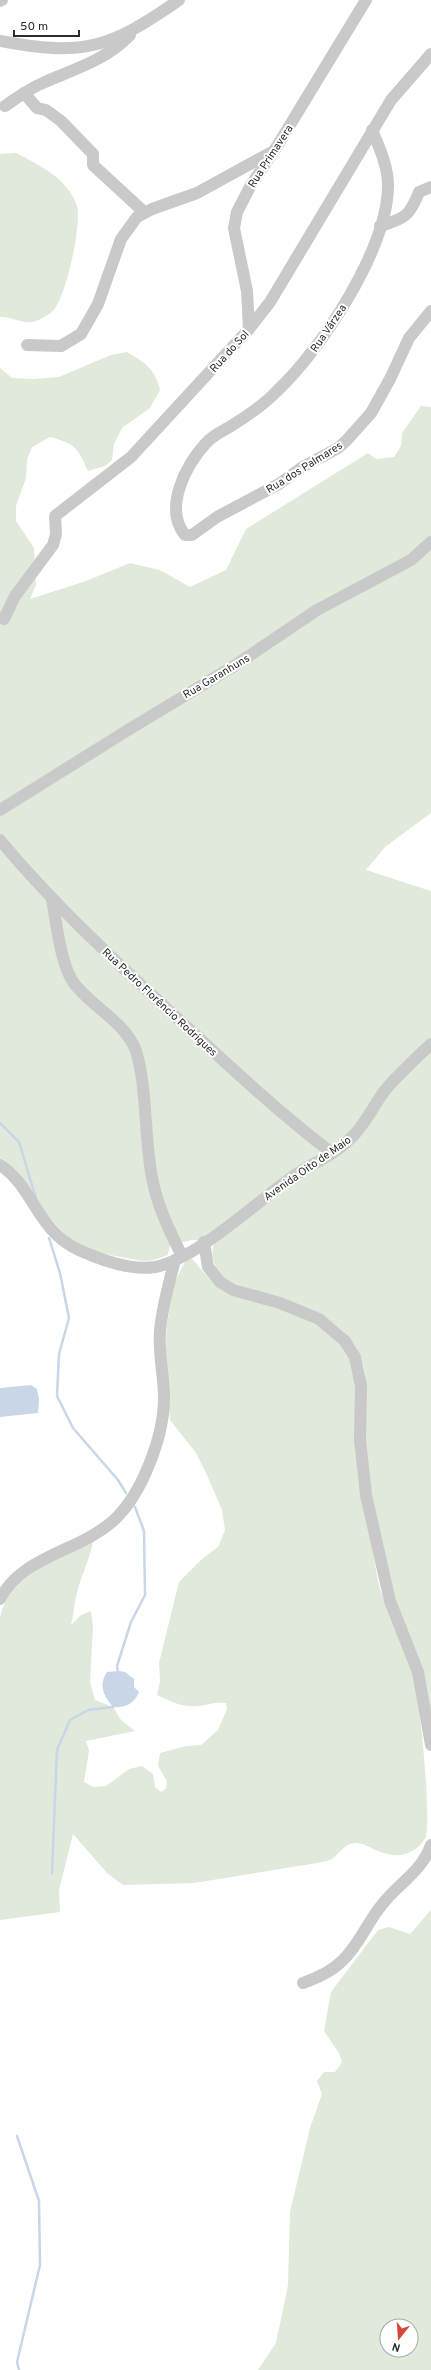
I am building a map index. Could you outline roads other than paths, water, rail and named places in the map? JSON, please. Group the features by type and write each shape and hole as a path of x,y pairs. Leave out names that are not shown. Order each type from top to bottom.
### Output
{"street":[{"path":"5,106 24,93 98,60 118,47 135,30 179,0"},
{"name":"Rua Primavera","path":"249,329 247,291 235,236 235,218 243,199 366,0"},
{"path":"0,41 35,48 66,50 99,44 135,30"},
{"name":"Rua do Sol","path":"4,619 15,596 53,545 56,534 55,516 132,457 249,329 270,302 391,100 431,54"},
{"path":"24,93 37,108 46,110 61,121 94,154 93,165 144,212"},
{"name":"Rua Várzea","path":"189,536 180,528 175,515 176,504 182,482 197,455 208,441 265,402 294,374 308,356 357,283 370,257 380,226 388,184 385,165 372,130"},
{"path":"27,345 61,346 81,334 98,304 121,239 132,221 144,212 197,193 273,152"},
{"path":"380,226 402,219 413,208 419,192 431,187"},
{"name":"Rua dos Palmares","path":"189,536 226,512 279,484 301,468 338,448 346,441 371,413 390,380 409,338 431,311"},
{"name":"Rua Garanhuns","path":"0,810 234,666 316,610 376,577 411,560 431,542"},
{"name":"Rua Pedro Florêncio Rodrigues","path":"0,840 52,900 269,1103 332,1153"},
{"path":"0,1599 8,1586 35,1564 88,1539 113,1521 138,1487 156,1442 164,1406 160,1330 178,1258 156,1196 150,1165 136,1053 126,1034 84,996 72,981 62,951 52,900"},
{"name":"Avenida Oito de Maio","path":"0,1165 18,1181 51,1230 78,1250 135,1268 154,1267 178,1258 204,1242 298,1174 332,1153 351,1139 386,1089 431,1044"},
{"path":"204,1242 208,1267 220,1282 233,1290 280,1303 319,1320 345,1341 355,1357 361,1386 360,1440 366,1495 390,1601 418,1672 431,1745"},
{"path":"303,1983 322,1976 342,1961 360,1938 380,1906 422,1864 431,1845"}],"water":[{"path":"31,1385 37,1389 39,1399 38,1413 0,1417 0,1388"},
{"path":"107,1672 125,1672 134,1679 134,1687 139,1692 135,1700 129,1704 121,1707 113,1707 103,1691 103,1682"}],"waterway":[{"path":"0,1123 19,1142 36,1198"},
{"path":"49,1238 60,1273 69,1318 59,1354 57,1396 73,1428 118,1480 126,1493"},
{"path":"118,1673 117,1666 131,1622 145,1595 144,1531 135,1507"},
{"path":"52,1873 57,1750 70,1720 88,1710 113,1707 114,1705"},
{"path":"17,2136 39,2201 40,2265 17,2362 19,2370"}]}
